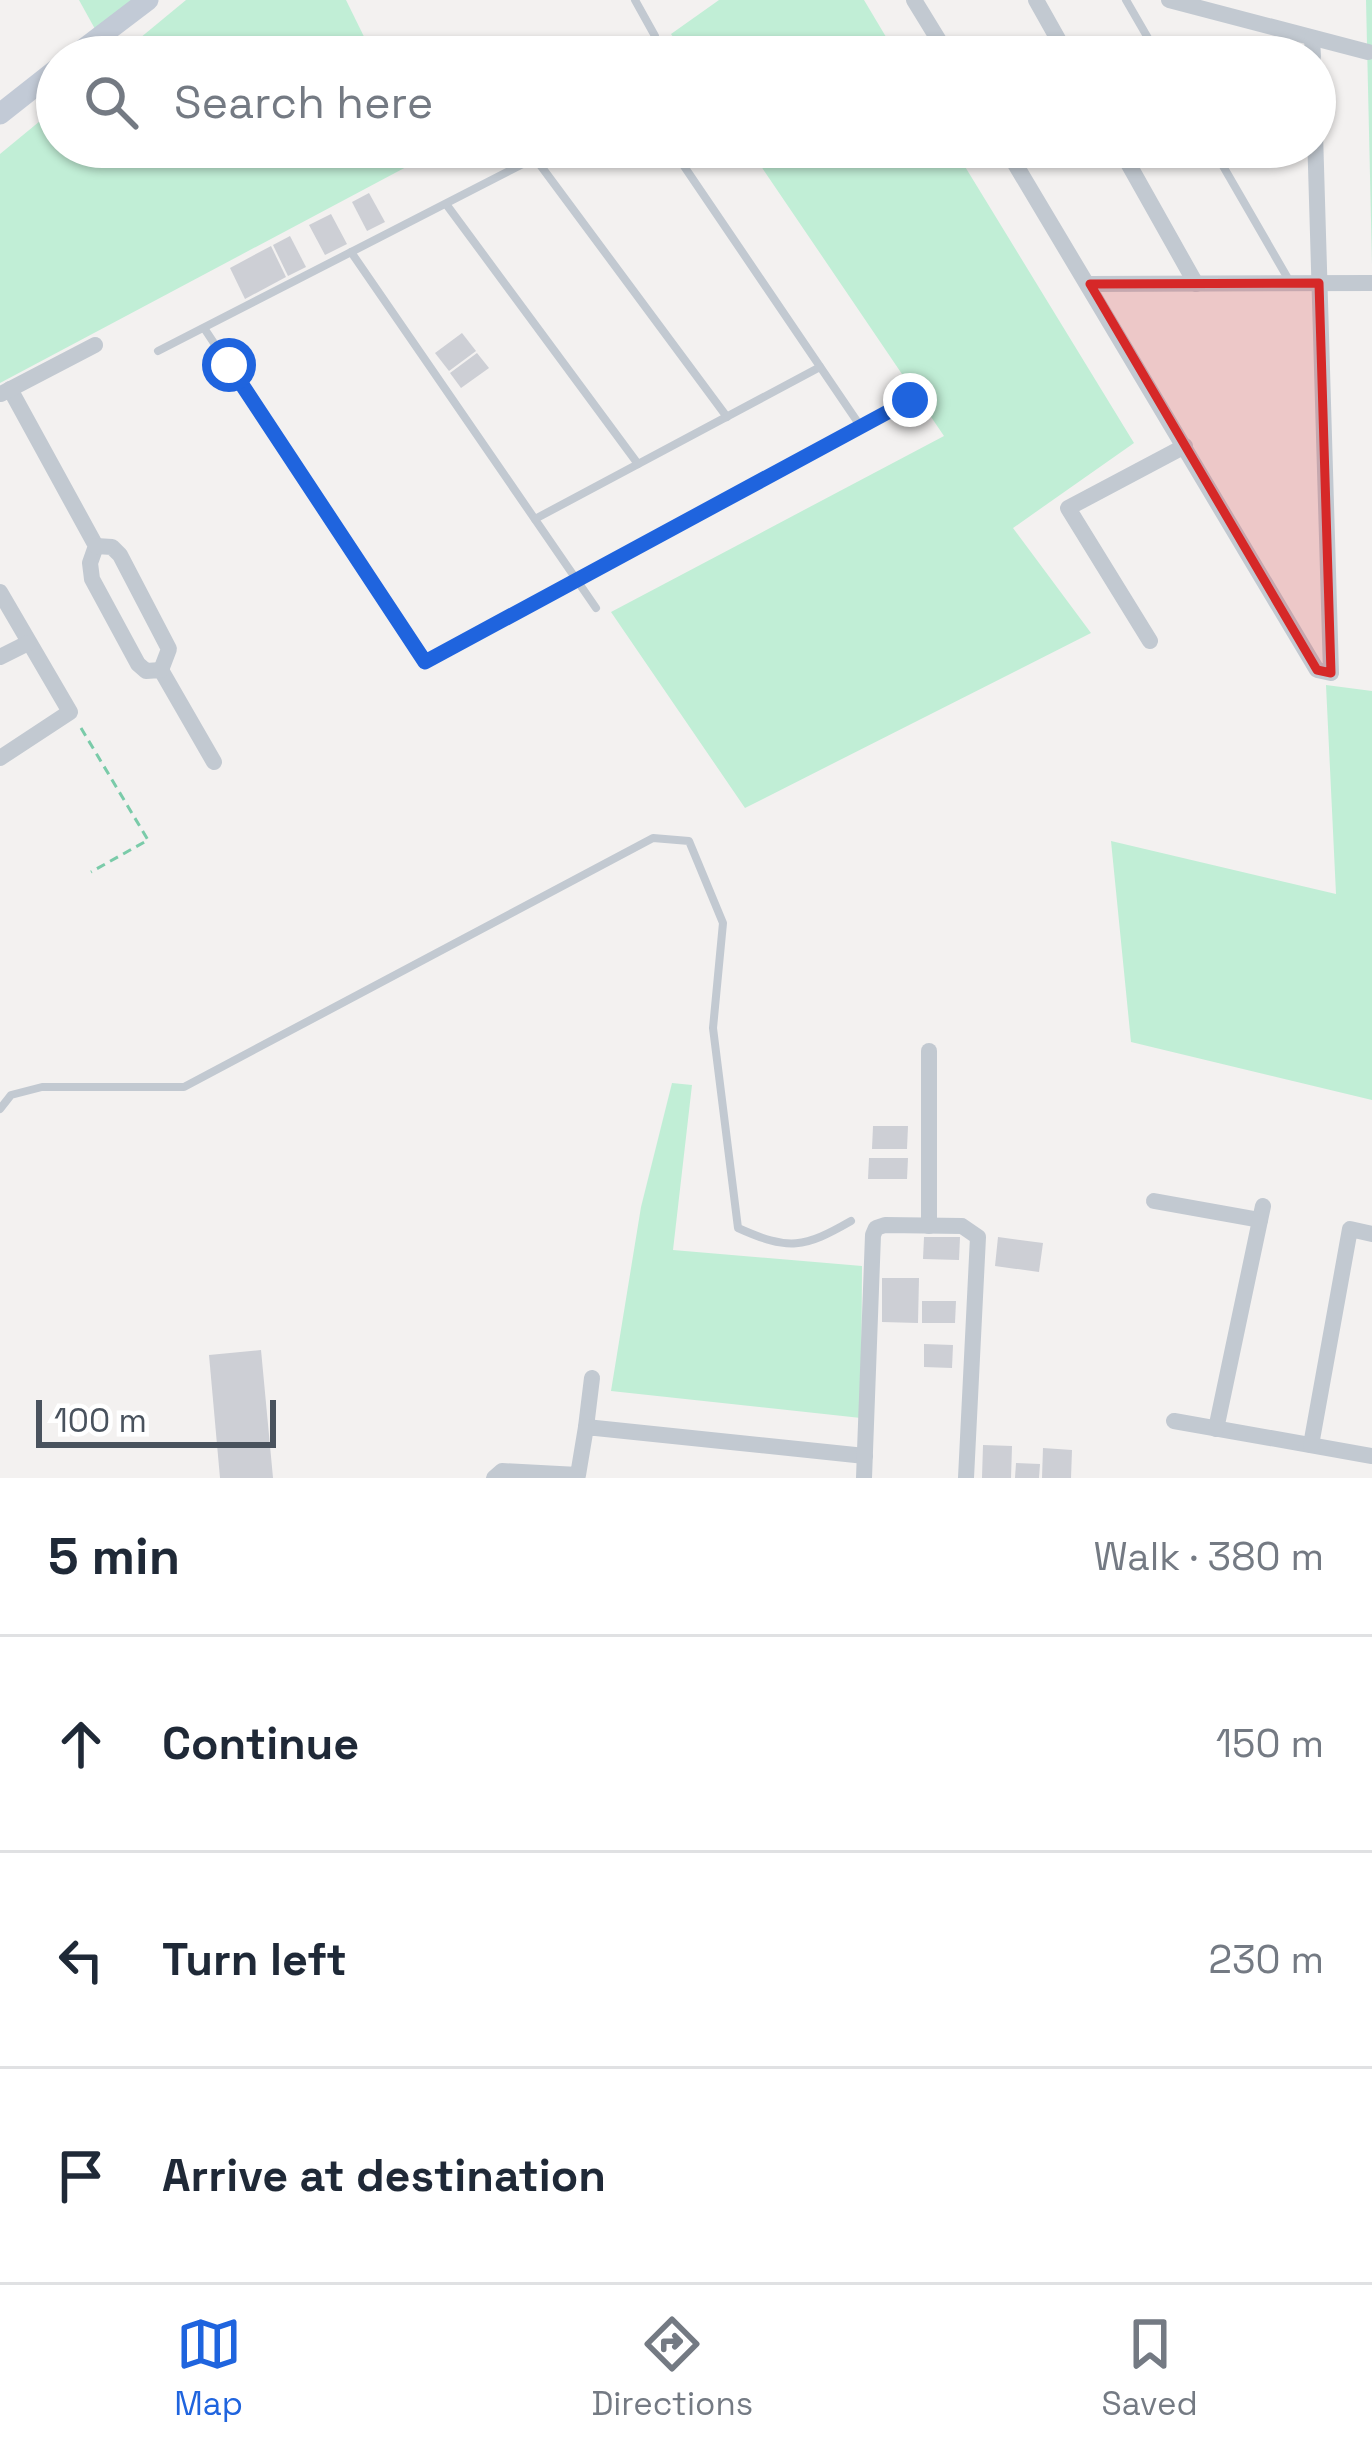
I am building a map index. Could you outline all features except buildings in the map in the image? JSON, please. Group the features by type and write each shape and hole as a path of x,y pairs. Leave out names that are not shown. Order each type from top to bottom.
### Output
{"street":[{"path":"101,36 148,0"},
{"path":"914,0 936,36"},
{"path":"1036,0 1056,36"},
{"path":"1169,0 1276,36"},
{"path":"1336,50 1368,52"},
{"path":"0,114 36,86"},
{"path":"1018,168 1317,670 1331,673 1316,168"},
{"path":"1131,168 1196,284"},
{"path":"1090,284 1372,283"},
{"path":"95,345 5,392 96,546"},
{"path":"1150,641 1067,508 1185,446"},
{"path":"96,546 90,562 92,579 138,664 146,671 161,670"},
{"path":"96,546 112,547 120,555 169,649 161,670"},
{"path":"0,592 70,712 0,758"},
{"path":"0,657 28,643"},
{"path":"161,670 214,762"},
{"path":"929,1051 929,1226"},
{"path":"1154,1201 1262,1213 1216,1429"},
{"path":"864,1478 873,1235 885,1225 962,1226 978,1238 966,1478"},
{"path":"1311,1445 1350,1229 1372,1234"},
{"path":"494,1478 502,1471 578,1474 592,1378"},
{"path":"1174,1421 1372,1456"},
{"path":"586,1426 865,1456"}],"lane":[{"path":"634,0 655,36"},
{"path":"1126,0 1147,36"},
{"path":"158,351 516,168"},
{"path":"543,168 727,417"},
{"path":"685,168 860,428"},
{"path":"1223,168 1291,283"},
{"path":"446,204 638,464"},
{"path":"351,252 596,608"},
{"path":"204,328 425,662 910,400"},
{"path":"535,519 820,367"},
{"path":"0,1109 11,1095 42,1087 184,1087 653,838 689,842 723,923 713,1028 738,1228 770,1242 812,1244 851,1221"}],"path":[{"path":"70,712 148,840 91,872"}],"highlighted area":[{"path":"1319,283 1331,673 1317,670 1090,284"}],"green space":[{"path":"79,0 133,0 95,29"},
{"path":"186,0 346,0 364,36 142,36"},
{"path":"719,0 864,0 885,36 672,36"},
{"path":"1366,0 1372,0 1372,264"},
{"path":"36,124 36,168 404,168 0,383 0,154"},
{"path":"762,168 966,168 1134,443 1013,528 1091,633 745,808 611,612 944,436"},
{"path":"1326,685 1372,691 1372,1100 1131,1042 1111,841 1336,894"},
{"path":"672,1083 692,1085 673,1250 862,1266 861,1418 611,1391 641,1207"}],"route":[{"path":"229,365 425,662 910,400"}]}
